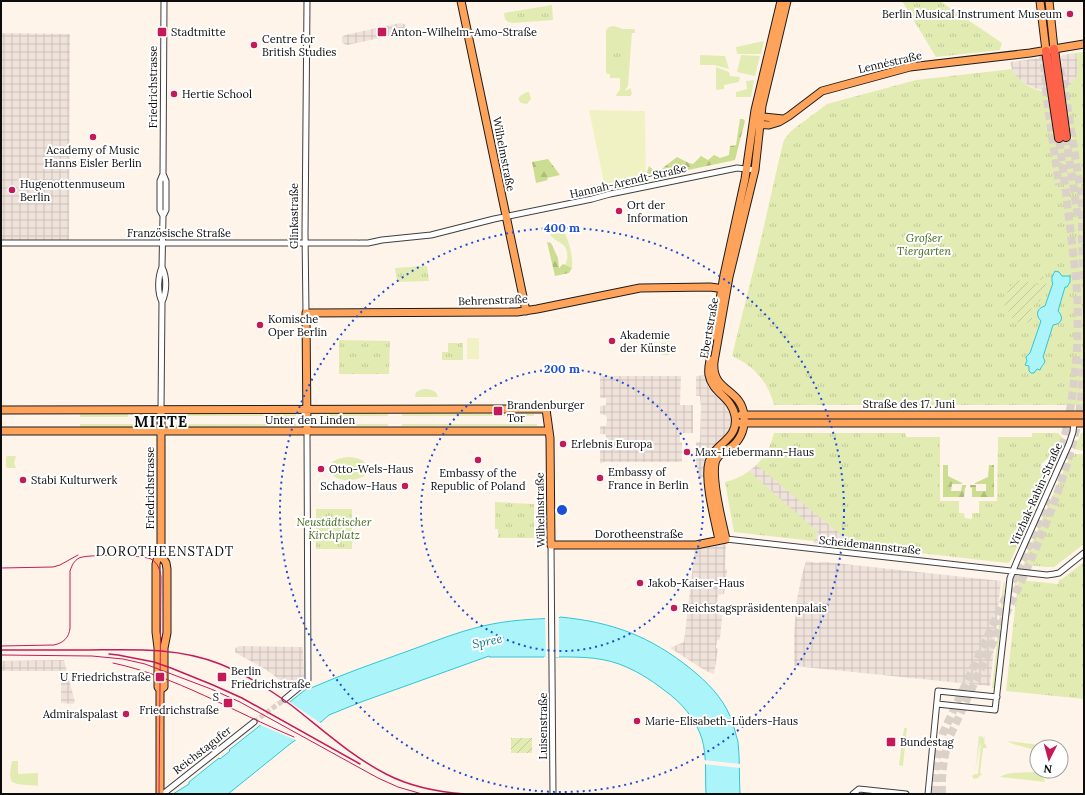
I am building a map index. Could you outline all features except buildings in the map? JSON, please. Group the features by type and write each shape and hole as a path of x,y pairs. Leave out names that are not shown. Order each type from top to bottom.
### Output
{"highway":[{"path":"1050,50 1063,137"}],"main road":[{"name":"Wilhelmstraße","path":"461,1 526,311"},
{"name":"Ebertstraße","path":"722,540 715,478 715,464 720,454 731,447 738,440 742,433 744,415 743,408 739,400 715,377 714,371 716,351 724,289 730,272 755,170 758,119 781,1"},
{"name":"Ebertstraße","path":"735,415 732,405 712,385 709,374 711,351 747,168 752,124 758,119 787,1"},
{"path":"1040,1 1050,50"},
{"path":"1049,1 1050,50"},
{"name":"Lennéstraße","path":"758,119 772,124 785,118 824,90 913,66 1050,50 1084,44"},
{"name":"Behrenstraße","path":"306,313 510,312 526,311 640,288 710,287 724,289"},
{"name":"Glinkastraße","path":"306,313 307,432"},
{"name":"Friedrichstrasse","path":"160,690 164,687 164,648 167,633 167,567 161,555 161,409"},
{"name":"Wilhelmstraße","path":"546,409 549,431 551,546"},
{"name":"Unter den Linden","path":"1,410 546,409"},
{"name":"Straße des 17. Juni","path":"735,415 1084,414"},
{"path":"722,540 710,494 708,467 711,456 717,448 729,438 735,423 735,415"},
{"name":"Straße des 17. Juni","path":"735,423 1084,423"},
{"name":"Unter den Linden","path":"1,431 549,431"},
{"name":"Dorotheenstraße","path":"551,546 696,545 722,540"},
{"name":"Friedrichstrasse","path":"161,555 157,560 156,632 158,648 158,687 160,690 161,794"}],"street":[{"name":"Friedrichstrasse","path":"161,409 162,302 165,295 165,274 162,267 163,216 160,210 160,181 163,174 164,1"},
{"name":"Glinkastraße","path":"306,313 305,244 307,1"},
{"name":"Hannah-Arendt-Straße","path":"506,217 737,168 755,170"},
{"name":"Französische Straße","path":"1,243 368,243 382,240 431,235 506,217"},
{"name":"Yitzhak-Rabin-Straße","path":"937,704 995,710 1010,578 1070,444 1074,423"},
{"path":"285,699 308,680 307,432"},
{"name":"Scheidemannstraße","path":"722,540 1012,571 1054,574 1059,572 1084,553"},
{"name":"Wilhelmstraße","path":"551,546 552,658"},
{"name":"Luisenstraße","path":"552,658 553,794"},
{"path":"928,794 938,691 997,697"},
{"name":"Reichstagufer","path":"161,794 254,722"},
{"path":"852,794 859,789 906,794"}],"green space":[{"path":"902,1 940,1 1002,43 1000,50 936,57"},
{"path":"552,5 553,20 513,23 508,22 505,19 504,13"},
{"path":"614,26 623,29 635,30 635,33 632,33 628,86 625,91 631,88 631,96 616,96 620,90 620,79 610,78 610,74 607,74 606,71 606,30 609,27"},
{"path":"764,41 761,54 737,54 736,47"},
{"path":"610,49 625,49 626,71 610,71"},
{"name":"Großer Tiergarten","path":"1084,52 1084,405 774,405 768,389 759,376 747,365 732,356 781,151 784,140 791,131 827,104 916,80 1012,69 1027,85 1037,90 1048,92 1054,141 1072,139 1064,89 1072,82 1077,73 1077,58 1075,53"},
{"path":"700,55 725,56 729,69 714,65 700,65"},
{"path":"741,55 760,56 755,76 737,72"},
{"path":"716,67 729,72 730,76 740,77 739,82 724,85 724,89 716,90"},
{"path":"754,80 751,97 736,97 736,92 747,89 746,81"},
{"path":"529,92 531,99 527,104 521,103 519,98"},
{"path":"589,110 645,111 646,179 605,188"},
{"path":"740,119 745,121 735,160 646,179 649,166 654,172 656,169 661,171 677,157 693,164 701,156 708,160 714,155 720,158 729,155 730,146 736,145"},
{"path":"548,159 560,175 547,178 548,180 536,183 532,162"},
{"path":"550,234 565,234 567,238 572,255 572,268 565,265 567,259 566,248"},
{"path":"547,242 551,243 558,258 559,268 563,264 572,268 569,273 555,276"},
{"path":"427,266 429,281 397,282 395,268"},
{"path":"1045,270 1043,282 1046,284 1040,301 1031,309 1031,317 1033,320 1028,323 1017,322 1012,318 1004,305 1010,288 1014,283 1020,280 1035,285 1040,284 1041,273"},
{"path":"467,338 479,338 479,359 467,359"},
{"path":"339,340 390,341 389,374 339,374"},
{"path":"448,343 463,343 463,360 442,360 442,352 448,352"},
{"path":"661,343 671,343 669,355 662,355"},
{"path":"424,389 435,391 438,397 415,397 417,392"},
{"path":"80,414 128,414 128,417 80,417"},
{"path":"172,414 296,414 296,416 172,416"},
{"path":"318,414 388,414 388,416 318,416"},
{"path":"402,414 534,414 534,416 402,416"},
{"path":"80,424 151,424 151,427 80,427"},
{"path":"172,424 296,424 296,426 172,427"},
{"path":"318,424 388,424 388,426 318,426"},
{"path":"402,424 537,424 537,426 402,426"},
{"path":"774,433 905,433 906,437 940,437 940,501 959,501 959,513 964,513 965,518 972,519 972,513 979,513 979,501 997,501 998,437 1032,437 1032,433 1058,433 1065,440 1055,462 1047,459 1041,464 1045,484 1011,560 1008,563 734,532 725,482 742,475 757,465 767,450"},
{"path":"1084,433 1084,451 1073,449 1079,439 1080,434"},
{"path":"1071,454 1084,454 1084,544 1054,567 1025,565 1024,560"},
{"path":"7,456 16,456 14,463 16,468 6,467"},
{"path":"350,457 361,460 367,464 368,471 366,475 351,480 335,477 329,468 332,462 337,459"},
{"path":"943,465 948,465 948,476 962,483 952,484 951,491 961,491 962,485 966,485 964,497 943,497"},
{"path":"989,465 994,465 994,497 972,497 972,488 970,485 976,485 976,491 986,491 986,484 975,483 988,477"},
{"path":"495,502 534,504 534,538 498,538 498,529 495,529"},
{"name":"Neustädtischer Kirchplatz","path":"316,509 352,509 352,549 316,549"},
{"path":"1084,562 1084,699 1006,691 1018,581 1058,584 1059,580"},
{"path":"1004,582 994,688 992,688 1003,585"},
{"path":"904,728 907,728 903,766 899,765"},
{"path":"979,735 980,737 983,736 983,739 985,736 984,743 987,748 983,748 980,774 982,774 978,778 974,779 972,776 975,774","holes":["980,738 977,774 975,774","980,745 981,745 978,774"]},
{"path":"511,738 532,738 532,753 511,753"},
{"path":"1007,741 1029,744 1029,748"},
{"path":"12,761 18,761 18,774 38,773 38,786 12,782 10,770"},
{"path":"1029,772 1029,779 1044,779 1045,782 1000,777 1012,773"}],"shaded area":[{"path":"400,23 406,26 404,33 347,45 342,42 342,37 345,35"},
{"path":"1,33 70,34 69,242 1,242"},
{"path":"1075,53 1078,63 1076,77 1072,83 1064,89 1061,57 1063,55"},
{"path":"1040,58 1044,59 1048,92 1034,88 1023,82 1015,75 1010,62"},
{"path":"705,375 709,388 727,405 731,412 732,419 728,432 709,453 705,478 699,478 696,462 696,442 700,442 701,407 700,396 696,396 696,376"},
{"path":"600,376 681,376 680,405 693,405 693,433 680,433 680,442 682,442 682,462 600,463 600,440 606,440 606,436 605,434 600,434 600,426 606,426 607,420 606,415 600,414 600,406 606,405 606,398 600,398"},
{"path":"757,465 856,547 813,543 818,532 749,471"},
{"path":"726,544 725,569 727,569 727,571 724,594 718,595 716,614 722,615 722,618 720,638 717,640 716,648 718,649 714,674 706,671 670,648 684,642 695,548"},
{"path":"806,561 1001,581 990,686 794,666 794,633 797,599"},
{"path":"240,646 303,647 304,679 293,687 290,687 265,669 236,653 235,649"},
{"path":"64,660 75,702 73,704 61,703 61,671 1,671 1,661"}],"water":[{"path":"1055,271 1059,272 1062,276 1070,276 1070,282 1067,287 1065,287 1058,311 1061,316 1061,320 1053,325 1043,357 1045,361 1044,364 1040,370 1037,369 1034,373 1031,373 1029,371 1029,366 1025,365 1027,361 1026,357 1030,353 1041,321 1038,316 1038,312 1040,308 1045,306 1053,283 1052,277"},
{"name":"Spree","path":"560,617 579,619 630,632 676,657 703,679 723,702 730,716 739,748 740,794 706,794 705,752 702,739 696,725 692,718 676,700 653,682 637,672 611,661 594,658 489,656 329,715 228,794 173,794 189,784 189,782 219,758 220,759 230,751 229,750 310,686 311,688 371,664 473,628 511,621"}],"pier":[{"path":"545,617 559,617 559,657 544,658 546,656"},
{"path":"288,701 322,724 298,741 258,724"},
{"path":"703,760 740,764 741,768 703,764"}],"tunnel":[{"path":"1043,52 1047,100 1059,185"},
{"path":"1060,69 1065,91 1082,200 1084,280"},
{"path":"1066,137 1078,217"},
{"path":"1056,470 1071,404 1076,360 1078,315 1075,271 1059,138"},
{"path":"942,794 943,765 950,736 1028,567 1064,473 1077,425 1082,392 1084,359"},
{"path":"934,794 936,763 943,733 1022,562 1047,498"},
{"path":"254,722 285,699"}],"tram line":[{"path":"1,568 53,567 60,565 78,555"},
{"path":"1,646 54,645 65,640 70,628 70,571 73,563 79,558 92,556 127,556 151,559 158,567 161,577 159,794"},
{"path":"1,655 92,656 123,659 145,664 211,689 240,702 378,778 398,787 422,794"},
{"path":"113,663 136,669 182,686 294,737"}],"railway":[{"path":"1,650 151,650 186,654 203,658 248,677 291,705 349,751 395,779 424,788 465,794"},
{"path":"109,654 154,662 213,685 242,698 360,764"}],"place":[{"name":"Berlin Musical Instrument Museum","path":"1070,14"},
{"name":"Stadtmitte","path":"162,32"},
{"name":"Anton-Wilhelm-Amo-Straße","path":"382,32"},
{"name":"Centre for British Studies","path":"254,45"},
{"name":"Hertie School","path":"174,94"},
{"name":"Academy of Music Hanns Eisler Berlin","path":"93,137"},
{"name":"Hugenottenmuseum Berlin","path":"12,190"},
{"name":"Ort der Information","path":"619,211"},
{"name":"Komische Oper Berlin","path":"260,325"},
{"name":"Akademie der Künste","path":"612,341"},
{"name":"Brandenburger Tor","path":"498,411"},
{"name":"Erlebnis Europa","path":"563,444"},
{"name":"Max-Liebermann-Haus","path":"687,452"},
{"name":"Embassy of the Republic of Poland","path":"478,460"},
{"name":"Otto-Wels-Haus","path":"321,469"},
{"name":"Embassy of France in Berlin","path":"600,478"},
{"name":"Stabi Kulturwerk","path":"23,480"},
{"name":"Schadow-Haus","path":"405,486"},
{"name":"Jakob-Kaiser-Haus","path":"640,583"},
{"name":"Reichstagspräsidentenpalais","path":"674,608"},
{"name":"U Friedrichstraße","path":"160,677"},
{"name":"Berlin Friedrichstraße","path":"222,677"},
{"name":"S Friedrichstraße","path":"228,703"},
{"name":"Admiralspalast","path":"126,714"},
{"name":"Marie-Elisabeth-Lüders-Haus","path":"637,721"},
{"name":"Bundestag","path":"891,742"}],"district":[{"name":"MITTE","path":"161,421"},
{"name":"DOROTHEENSTADT","path":"165,551"}]}
